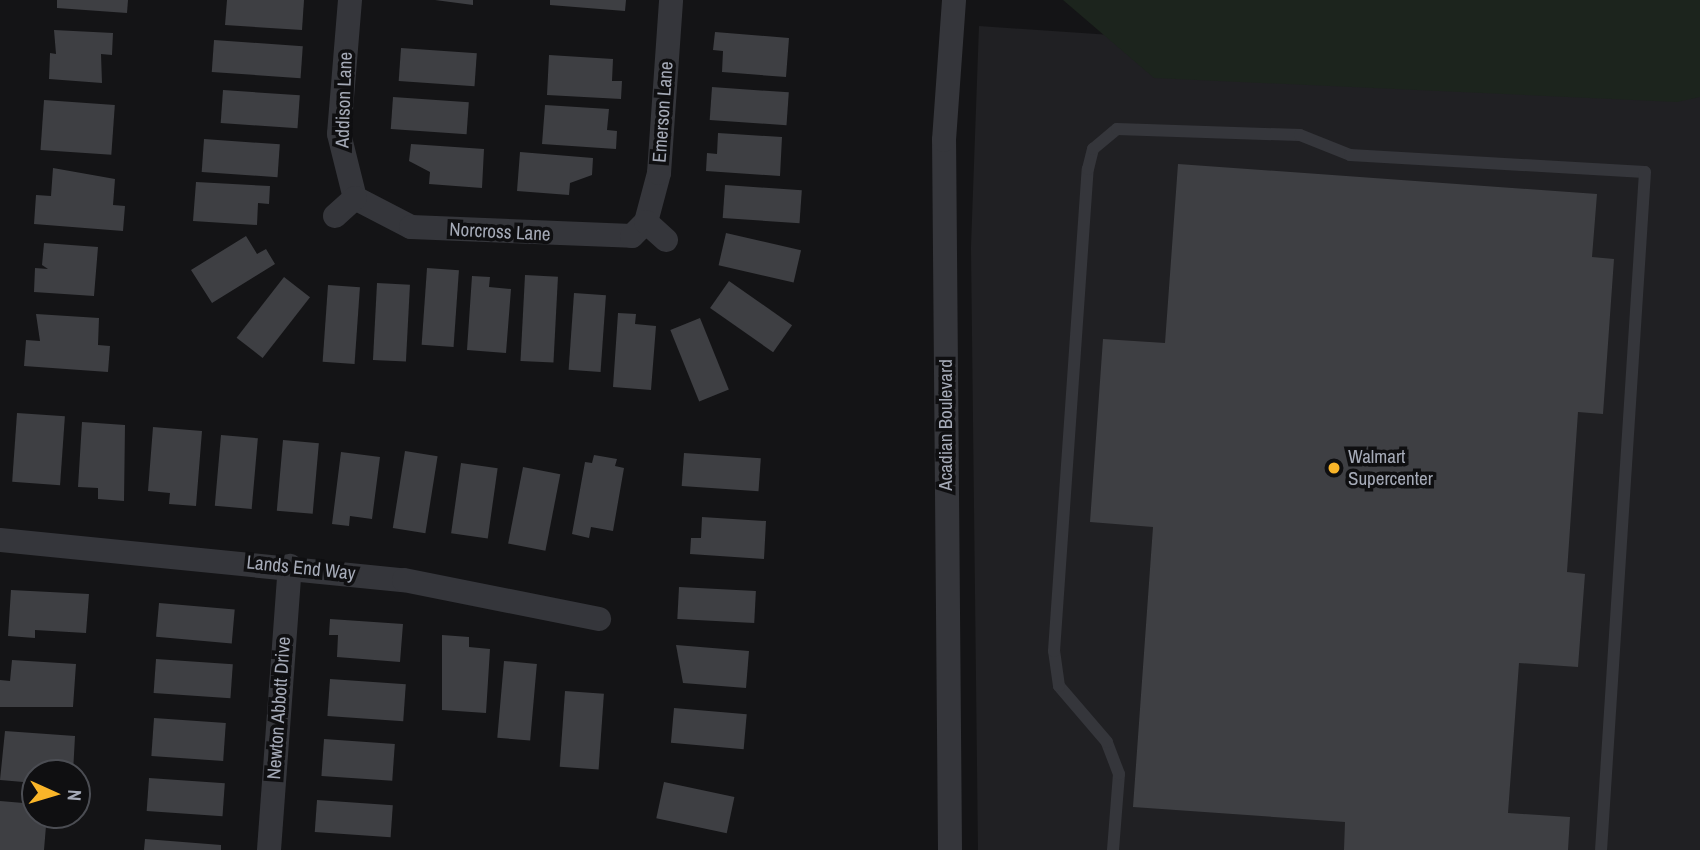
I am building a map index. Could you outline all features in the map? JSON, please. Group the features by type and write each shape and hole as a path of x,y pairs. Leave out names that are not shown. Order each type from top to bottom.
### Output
{"street":[{"name":"Addison Lane","path":"350,0 339,134 355,198"},
{"name":"Emerson Lane","path":"646,222 659,173 671,0"},
{"name":"Acadian Boulevard","path":"950,850 944,140 954,0"},
{"path":"335,216 355,198"},
{"name":"Norcross Lane","path":"355,198 411,227 604,238 632,236 646,222"},
{"path":"646,222 666,240"},
{"name":"Lands End Way","path":"0,540 290,566 520,600 599,619"},
{"name":"Newton Abbott Drive","path":"269,850 290,566"}],"lane":[{"path":"1113,850 1119,775 1107,742 1059,687 1054,651 1088,169 1093,149 1117,129 1300,135 1350,155 1645,172 1601,850"}],"shaded area":[{"path":"1063,0 1700,0 1700,97 1677,102 1154,78"},
{"path":"979,26 1700,75 1700,850 978,850 971,247"}],"building":[{"path":"57,0 128,0 127,13 57,8"},
{"path":"227,0 304,0 302,30 225,25"},
{"path":"435,0 473,0 473,5"},
{"path":"550,0 626,0 625,11 550,5"},
{"path":"54,30 113,33 112,55 101,54 102,83 49,79 50,53 56,54"},
{"path":"715,32 789,38 786,77 722,72 723,51 713,50"},
{"path":"214,40 303,46 301,78 212,72"},
{"path":"401,48 477,53 475,86 399,81"},
{"path":"549,55 613,59 612,81 622,81 621,99 547,95"},
{"path":"712,87 789,92 787,125 710,120"},
{"path":"223,90 300,95 298,128 221,123"},
{"path":"393,97 469,102 467,134 391,129"},
{"path":"44,100 115,105 111,155 41,150"},
{"path":"545,105 609,109 607,130 617,131 616,149 542,144"},
{"path":"718,133 782,137 780,176 706,171 707,153 717,154"},
{"path":"204,139 280,144 278,177 202,172"},
{"path":"411,144 484,149 482,188 429,184 430,172 409,161"},
{"path":"520,152 593,158 592,175 570,183 569,195 517,191"},
{"name":"Walmart Supercenter","path":"1178,164 1597,194 1592,257 1614,259 1603,414 1578,412 1567,572 1585,574 1578,667 1519,663 1508,813 1570,817 1568,850 1344,850 1345,822 1133,807 1153,527 1090,522 1103,339 1165,343"},
{"path":"53,168 115,179 113,205 125,206 123,231 34,224 36,195 51,196"},
{"path":"196,182 270,186 269,204 258,203 257,225 193,221"},
{"path":"725,185 802,190 800,223 723,218"},
{"path":"726,233 801,250 794,282 719,265"},
{"path":"246,236 257,254 266,249 275,264 212,303 191,270"},
{"path":"44,243 98,247 94,296 34,292 35,268 48,269 42,265"},
{"path":"427,268 459,270 454,347 422,345"},
{"path":"525,275 558,277 553,363 520,361"},
{"path":"472,276 490,277 489,287 511,289 506,353 467,350"},
{"path":"284,277 310,297 263,358 237,338"},
{"path":"729,281 792,325 773,352 710,308"},
{"path":"377,283 410,285 406,362 373,360"},
{"path":"328,285 360,287 355,364 323,362"},
{"path":"574,293 606,295 601,372 569,370"},
{"path":"618,313 636,314 635,324 656,326 651,390 613,387"},
{"path":"36,314 99,318 98,345 110,346 108,372 24,366 26,340 40,341"},
{"path":"700,318 729,389 699,401 670,330"},
{"path":"17,413 65,416 60,485 12,482"},
{"path":"82,422 125,425 124,501 98,499 98,488 78,487"},
{"path":"153,427 202,431 196,506 169,504 170,493 148,491"},
{"path":"221,435 258,438 252,509 215,506"},
{"path":"283,440 319,443 313,514 277,511"},
{"path":"405,451 438,456 425,533 393,528"},
{"path":"341,452 380,457 372,519 350,516 349,526 332,524"},
{"path":"684,453 761,458 759,491 682,486"},
{"path":"594,455 617,459 615,466 624,468 613,531 591,527 589,538 572,534 585,462 592,463"},
{"path":"461,463 498,468 488,538 451,533"},
{"path":"523,467 560,474 545,551 508,544"},
{"path":"702,517 766,521 764,559 690,554 691,538 701,538"},
{"path":"679,587 756,591 754,623 677,619"},
{"path":"11,590 89,594 86,633 35,630 35,638 8,636"},
{"path":"159,603 235,610 232,643 156,637"},
{"path":"330,619 403,624 400,662 337,657 338,635 329,635"},
{"path":"442,635 469,637 469,647 490,649 486,713 442,710"},
{"path":"676,645 749,651 746,688 683,683"},
{"path":"156,659 233,664 230,698 154,693"},
{"path":"12,660 76,664 73,707 0,707 0,680 10,681"},
{"path":"504,661 537,664 530,741 497,738"},
{"path":"330,679 406,684 403,721 327,716"},
{"path":"565,691 604,694 599,770 560,767"},
{"path":"674,708 747,714 744,749 671,743"},
{"path":"154,718 226,723 223,761 151,756"},
{"path":"5,731 75,736 74,759 21,759 21,782 0,780"},
{"path":"324,739 395,744 392,781 321,776"},
{"path":"149,778 225,783 223,816 147,811"},
{"path":"664,782 734,797 727,833 656,818"},
{"path":"317,800 393,805 391,837 315,832"},
{"path":"0,801 21,803 21,829 46,829 44,850 0,850"},
{"path":"145,839 221,845 221,850 144,850"}],"place":[{"name":"Walmart Supercenter","path":"1334,468"}]}
